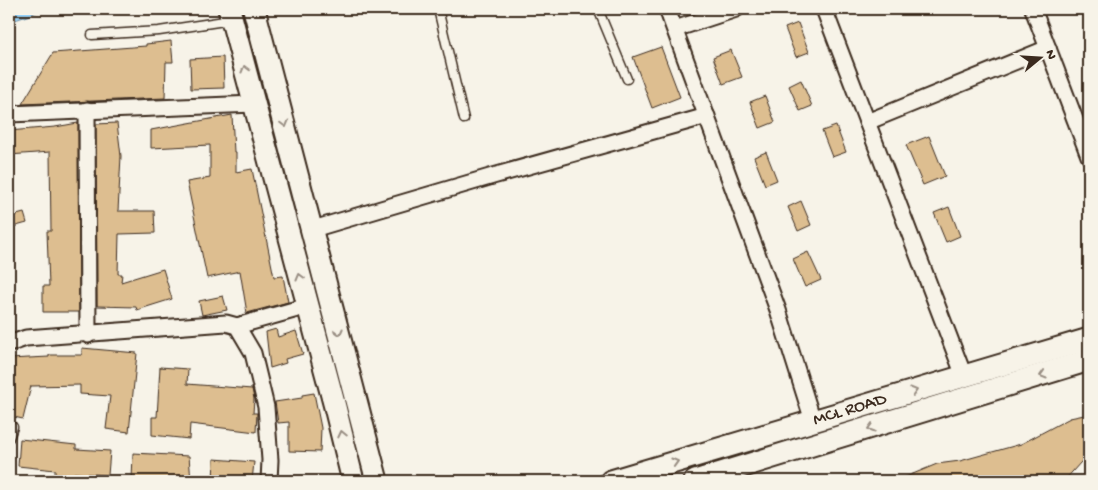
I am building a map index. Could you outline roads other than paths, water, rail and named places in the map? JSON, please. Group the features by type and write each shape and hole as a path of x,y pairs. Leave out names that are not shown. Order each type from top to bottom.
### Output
{"main road":[{"path":"254,9 313,229 377,481"},
{"path":"230,14 336,407 353,481"},
{"name":"MCL ROAD","path":"612,481 1089,338"},
{"name":"MCL ROAD","path":"695,481 1089,360"}],"street":[{"path":"667,9 778,310 813,421"},
{"path":"675,29 736,9"},
{"path":"824,9 964,376"},
{"path":"1033,9 1089,156"},
{"path":"867,122 1048,48"},
{"path":"9,114 254,104"},
{"path":"87,110 88,335"},
{"path":"313,229 707,116"},
{"path":"9,344 26,338 88,335 226,323 237,326 308,306"},
{"path":"237,326 253,353 266,407 270,460 269,481"}],"lane":[{"path":"438,9 464,118"},
{"path":"598,9 627,79"},
{"path":"92,35 159,31 230,14"},
{"path":"9,438 13,427"}],"water":[{"path":"9,9 42,9 9,22"}]}
